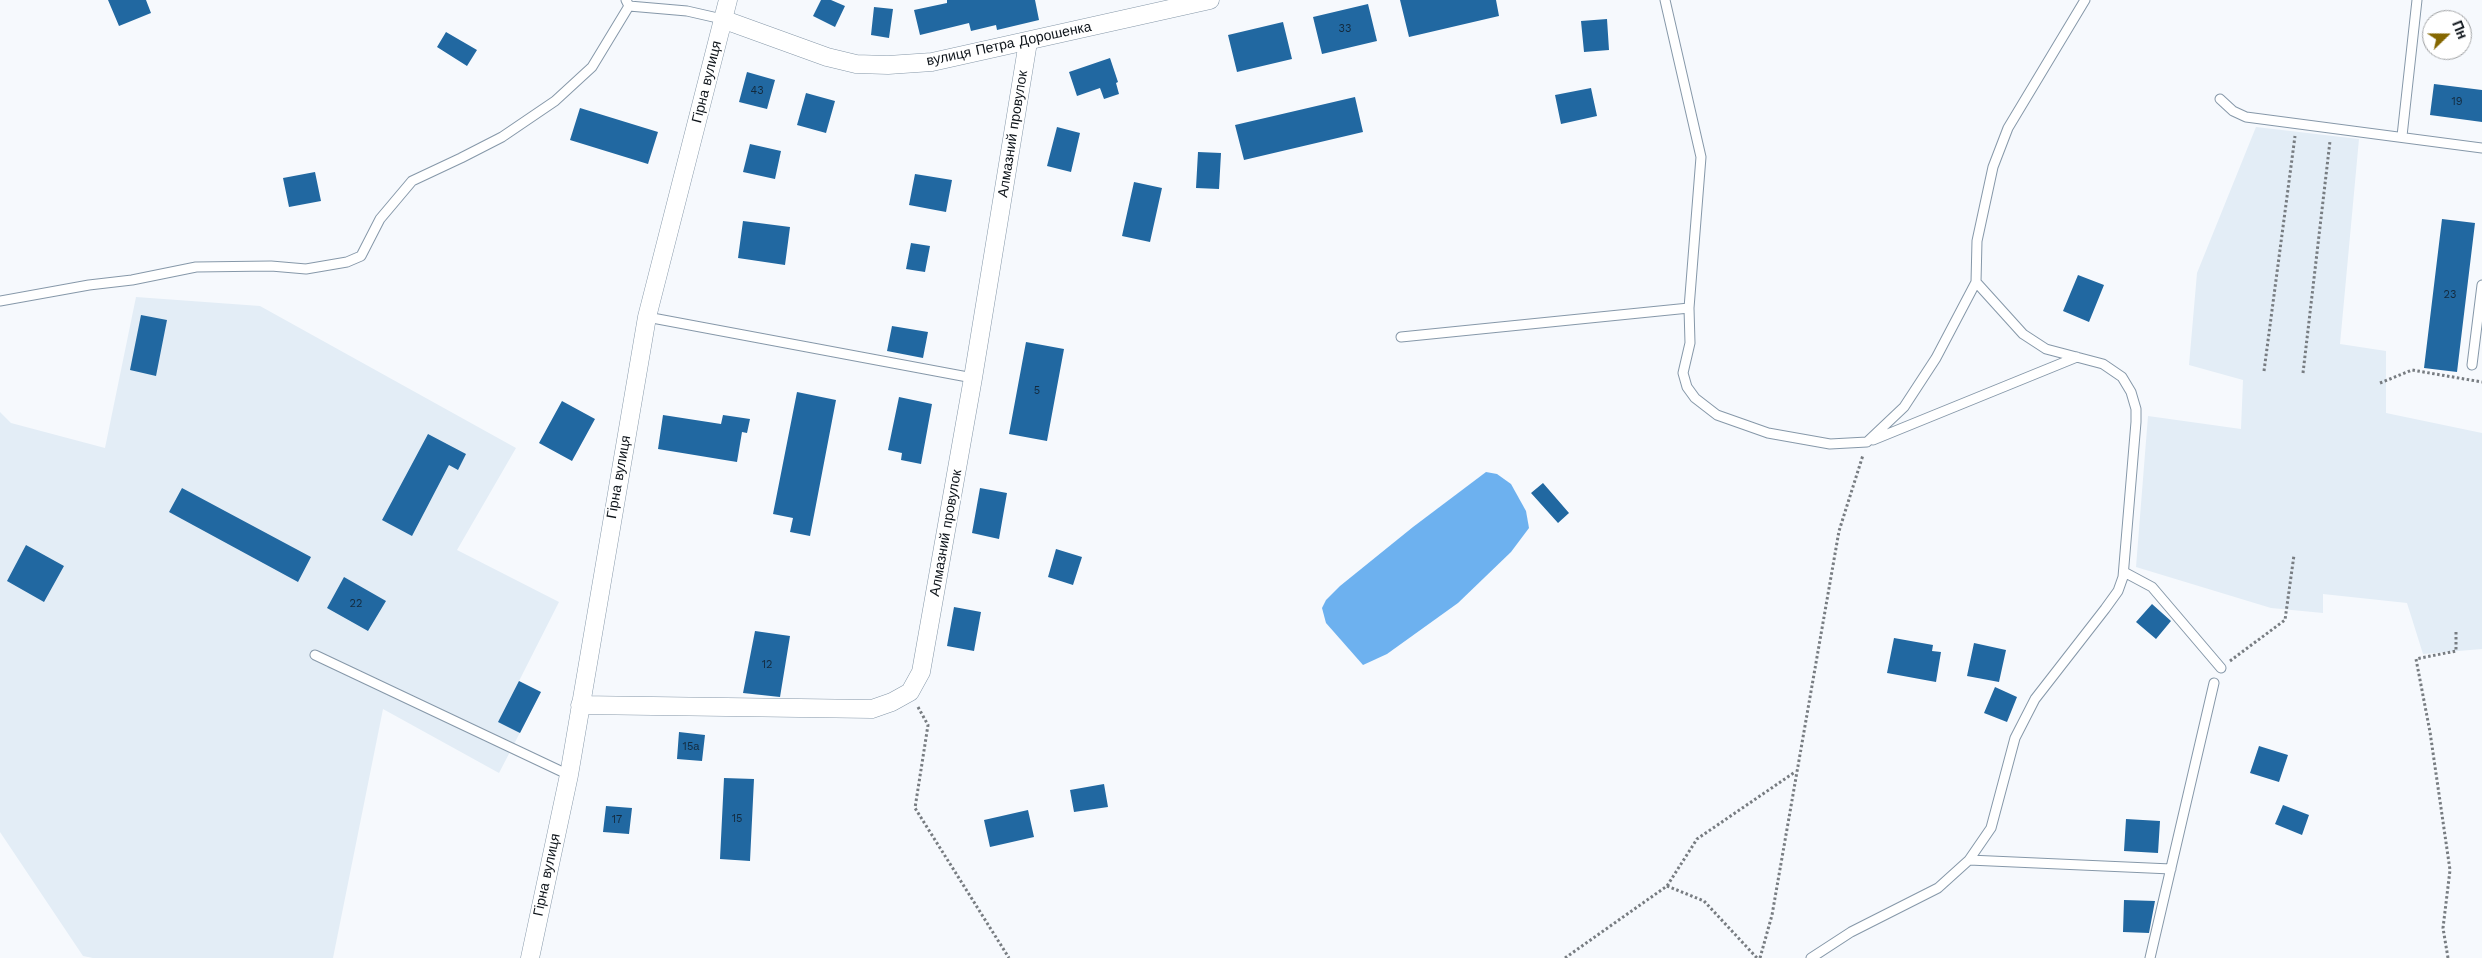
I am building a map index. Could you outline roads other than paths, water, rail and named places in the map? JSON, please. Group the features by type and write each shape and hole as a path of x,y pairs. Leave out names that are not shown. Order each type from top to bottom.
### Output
{"street":[{"name":"Гірна вулиця","path":"530,958 569,775 648,317 728,0"},
{"name":"вулиця Петра Дорошенка","path":"722,19 827,57 856,64 932,62 1210,0"},
{"name":"Алмазний провулок","path":"580,705 872,709 892,702 910,692 921,672 973,378 1028,42"}],"lane":[{"path":"1665,0 1701,157 1689,308 1690,343 1683,373 1687,387 1695,398 1717,415 1768,433 1821,442 1868,442 2077,357"},
{"path":"1868,442 1904,407 1936,358 1976,282 1977,240 1983,203 1996,159 2008,128 2085,0"},
{"path":"2402,136 2417,0"},
{"path":"0,301 89,285 132,280 196,267 271,266 306,270 347,262 361,256 380,218 412,181 502,137 555,101 592,67 628,3 688,11 722,19"},
{"path":"2220,99 2232,111 2246,117 2482,148"},
{"path":"1811,958 1851,932 1938,888 1969,860 1991,828 2016,738 2035,699 2118,591 2124,572 2136,409 2131,392 2122,377 2103,364 2046,349 2023,334 1976,282"},
{"path":"2472,365 2482,286"},
{"path":"1401,337 1689,308"},
{"path":"648,317 973,378"},
{"path":"2124,572 2152,587 2220,668"},
{"path":"315,655 569,775"},
{"path":"2150,958 2214,683"},
{"path":"1969,860 2171,869"}],"water":[{"path":"1486,472 1497,474 1511,484 1526,511 1529,528 1511,552 1458,603 1387,654 1363,665 1326,623 1322,608 1326,600 1340,586 1413,527"}]}
